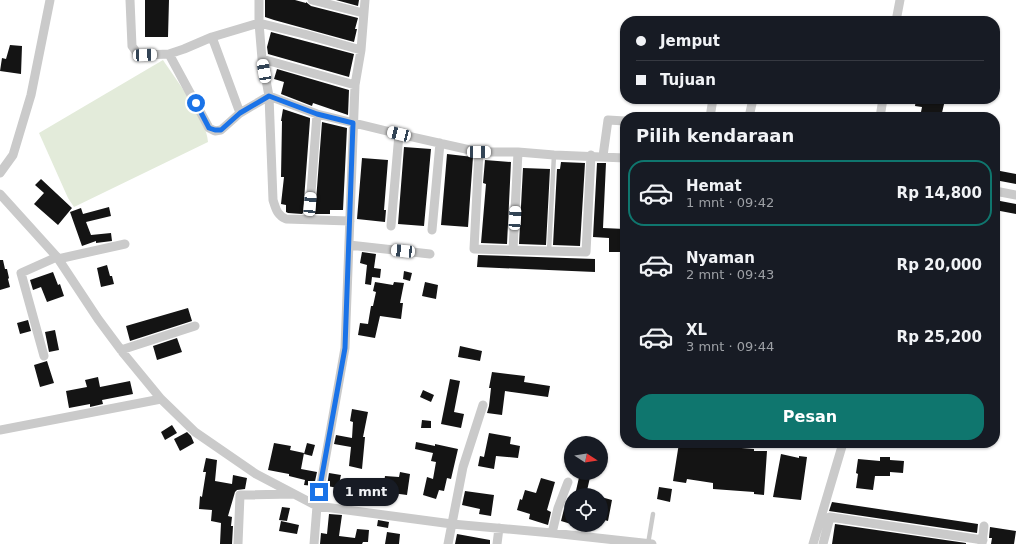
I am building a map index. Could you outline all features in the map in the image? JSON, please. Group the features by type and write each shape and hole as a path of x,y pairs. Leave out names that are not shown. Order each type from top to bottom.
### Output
{"street":[{"path":"0,173 13,155 31,95 50,0"},
{"path":"130,0 132,46 137,53 145,55 169,54 212,37 259,23 361,50"},
{"path":"259,0 262,59 269,96 273,200 276,208 280,216 286,219 350,221"},
{"path":"312,0 363,13"},
{"path":"314,544 317,506 345,348 355,85 361,50 365,0"},
{"path":"897,16 900,0"},
{"path":"212,37 240,113"},
{"path":"169,54 209,128 221,130 240,113 269,96"},
{"path":"262,59 355,85"},
{"path":"269,96 317,114 479,152 518,152 620,158"},
{"path":"309,219 317,114"},
{"path":"603,156 608,120 620,121"},
{"path":"391,226 399,134"},
{"path":"432,230 440,143"},
{"path":"479,152 474,249 591,253 591,156"},
{"path":"514,250 518,152"},
{"path":"1000,192 1016,195"},
{"path":"0,194 58,258 98,319 161,399 196,432 256,474 317,506 452,524 652,544"},
{"path":"44,356 21,273 58,258 125,244"},
{"path":"350,245 430,254"},
{"path":"121,350 195,326"},
{"path":"0,430 161,399"},
{"path":"448,544 463,467 483,405"},
{"path":"814,544 842,448"},
{"path":"552,533 558,508 568,482"},
{"path":"238,544 240,495 294,494"},
{"path":"823,544 830,517 982,542 984,526"},
{"path":"498,544 499,528"}],"lane":[{"path":"549,251 554,155"},
{"path":"648,544 653,514"}],"green space":[{"path":"163,60 197,111 208,142 74,207 68,198 39,133"}],"building":[{"path":"145,0 169,0 168,37 145,37"},
{"path":"265,0 295,0 306,2 311,6 358,18 354,42 265,17"},
{"path":"336,0 359,0 358,6"},
{"path":"271,32 354,54 349,77 268,54 267,47"},
{"path":"10,45 22,46 21,74 0,71 2,58 6,59"},
{"path":"277,69 349,90 348,115 313,103 312,106 281,94 284,82 274,79"},
{"path":"915,104 944,104 942,112 921,112 922,107 915,106"},
{"path":"283,109 310,118 302,214 288,213 286,212 286,205 281,204 284,177 281,177 281,121"},
{"path":"322,122 347,128 343,210 330,210 330,214 315,214"},
{"path":"404,147 431,149 424,226 398,224"},
{"path":"447,154 473,157 468,227 441,225"},
{"path":"362,158 388,160 384,210 386,210 385,222 357,219"},
{"path":"485,160 511,162 507,244 481,243 486,184 483,183"},
{"path":"561,162 585,163 580,246 553,245 557,169 560,169"},
{"path":"597,163 606,163 603,228 620,229 620,252 609,252 609,238 593,237"},
{"path":"523,168 550,169 546,245 519,244"},
{"path":"1000,171 1016,174 1016,184 1000,181"},
{"path":"41,179 72,208 58,225 34,204 44,193 35,185"},
{"path":"1000,201 1016,204 1016,214 1000,211"},
{"path":"109,207 111,216 86,222 91,235 111,233 112,241 96,243 96,241 82,246 70,212 81,208 83,214"},
{"path":"362,252 376,254 374,268 381,269 380,278 372,277 371,285 365,284 367,265 360,263"},
{"path":"478,255 595,259 595,272 477,267"},
{"path":"0,260 3,260 5,269 7,269 10,287 0,290"},
{"path":"107,265 114,284 101,287 97,268"},
{"path":"404,271 412,273 410,281 403,279"},
{"path":"53,272 58,285 60,284 64,296 47,302 41,287 33,290 30,280"},
{"path":"375,282 393,285 394,282 404,283 400,303 403,303 401,319 380,316 375,338 358,335 360,323 368,324 371,306 373,306 376,292 373,291"},
{"path":"425,282 438,285 436,299 422,296"},
{"path":"188,308 192,321 130,341 126,326"},
{"path":"28,320 31,331 20,334 17,323"},
{"path":"55,330 59,350 49,352 45,332"},
{"path":"177,338 182,352 157,360 153,346"},
{"path":"460,346 482,351 480,361 458,357"},
{"path":"47,361 54,383 40,387 34,365"},
{"path":"492,372 525,376 524,382 550,386 548,397 505,391 502,415 487,413"},
{"path":"98,377 100,387 130,381 133,394 102,400 103,404 90,407 90,404 69,408 66,391 87,387 85,380"},
{"path":"450,379 460,381 454,412 464,414 461,428 441,424"},
{"path":"423,390 434,395 431,402 420,397"},
{"path":"352,409 368,412 363,437 365,437 362,469 349,466 351,447 334,444 336,435 352,438 353,422 350,421"},
{"path":"422,420 431,421 431,428 421,428"},
{"path":"172,425 177,433 165,440 161,432"},
{"path":"187,432 191,436 194,443 180,451 174,439"},
{"path":"489,433 511,437 510,444 520,446 518,458 496,456 494,469 478,466 480,456 484,457"},
{"path":"416,442 458,449 451,479 447,478 444,491 439,490 436,499 423,495 427,477 433,479 436,462 431,461 433,453 415,449"},
{"path":"274,443 291,446 290,450 304,453 301,469 317,472 314,486 304,485 305,480 289,476 289,474 268,470"},
{"path":"307,443 315,445 312,456 304,454"},
{"path":"678,448 742,448 754,449 754,451 767,451 764,495 754,494 754,492 713,489 713,483 687,479 686,483 673,481"},
{"path":"781,454 799,458 799,456 807,457 801,500 773,497"},
{"path":"880,457 890,457 890,460 904,461 903,473 890,472 890,476 875,476 873,490 856,488 858,459 880,461"},
{"path":"206,458 217,460 215,481 232,484 233,475 247,478 245,489 237,490 235,492 228,516 232,517 232,544 220,544 221,523 211,521 212,510 199,509 200,496 202,497 206,472 203,472"},
{"path":"400,472 410,474 407,495 392,493 391,497 359,490 362,478 384,483 385,476 399,477"},
{"path":"329,473 341,475 338,488 327,486"},
{"path":"541,478 555,482 547,510 551,512 548,525 529,519 530,514 517,510 520,499 522,500 525,490 536,493"},
{"path":"578,480 589,480 588,488 577,488"},
{"path":"659,487 672,489 670,502 657,499"},
{"path":"465,491 494,495 491,516 479,514 480,509 462,505"},
{"path":"608,499 612,500 608,521"},
{"path":"832,502 978,524 977,533 829,511"},
{"path":"282,507 290,508 287,521 279,520"},
{"path":"564,509 564,522 561,521"},
{"path":"329,514 342,515 339,536 355,538 357,529 369,530 368,542 363,542 362,544 320,544 321,533 327,534"},
{"path":"378,520 389,522 388,528 377,526"},
{"path":"281,521 299,525 297,534 279,531"},
{"path":"835,524 966,543 966,544 832,544"},
{"path":"990,527 1016,531 1014,544 991,544 992,538 989,538"},
{"path":"387,532 400,534 399,544 385,544"},
{"path":"457,534 490,540 490,544 455,544"}],"route":[{"path":"196,103 209,128 215,130 221,130 240,113 269,96 317,114 353,123 350,245 345,348 319,492"}]}
